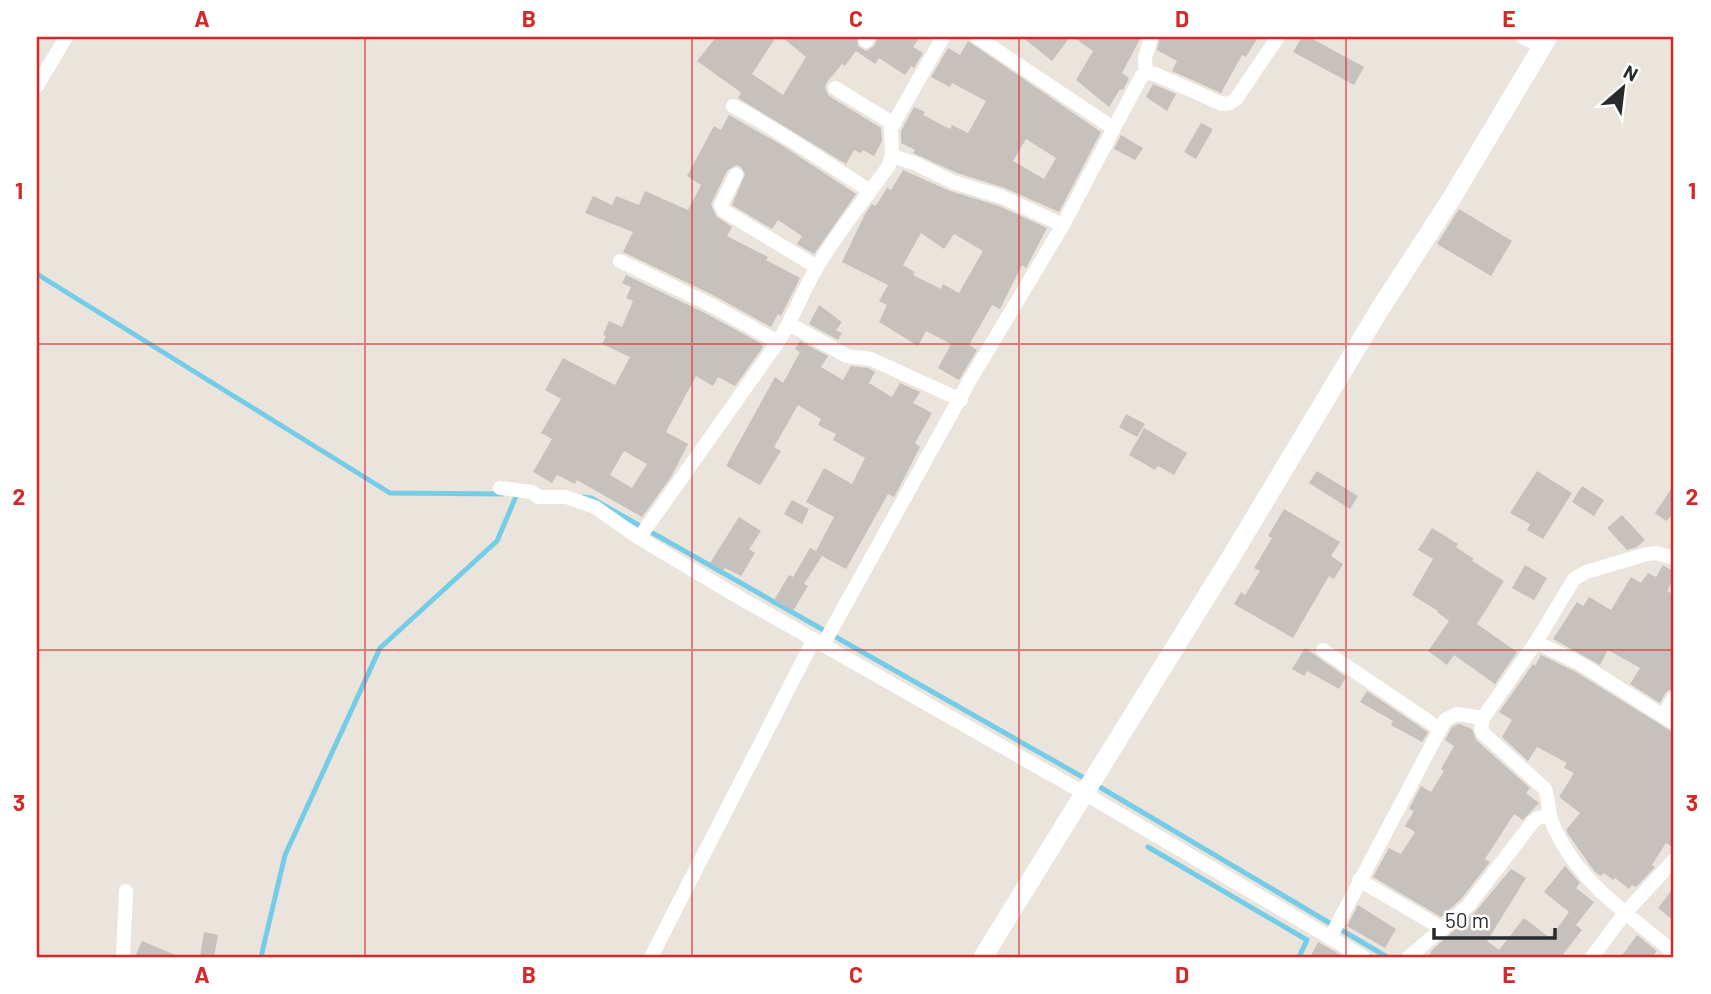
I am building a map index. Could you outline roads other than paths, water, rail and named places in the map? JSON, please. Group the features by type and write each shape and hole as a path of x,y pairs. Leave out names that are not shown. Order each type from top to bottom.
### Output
{"street":[{"path":"37,86 66,37"},
{"path":"979,37 1113,128"},
{"path":"1146,73 1145,58 1151,37"},
{"path":"651,957 824,638 1063,225 1141,77 1146,73 1155,74 1222,104 1230,103 1236,99 1278,37"},
{"path":"983,957 1546,42 1522,37"},
{"path":"643,531 778,342 817,267 888,167 892,156 890,133 937,38"},
{"path":"835,88 894,124"},
{"path":"733,106 783,133 816,158 870,191"},
{"path":"892,156 914,163 953,182 1002,198 1063,225"},
{"path":"736,175 722,198 724,211 817,267"},
{"path":"620,261 709,304 778,342"},
{"path":"789,324 847,356 871,359 961,400"},
{"path":"500,488 532,492 538,497 581,501 643,531 1084,793 1332,934 1363,957"},
{"path":"1674,558 1656,553 1647,554 1586,572 1569,585 1536,642 1483,718 1481,729 1545,789 1550,815 1561,841 1582,872 1625,913 1674,953"},
{"path":"1536,642 1581,664 1669,720 1674,698"},
{"path":"1323,650 1440,729"},
{"path":"1332,934 1445,720 1457,714 1483,718"},
{"path":"1409,957 1462,911 1489,881 1533,822 1550,815"},
{"path":"1592,957 1625,913 1674,860"},
{"path":"1359,880 1443,929"},
{"path":"123,957 126,891"}],"waterway":[{"path":"37,274 390,493 503,494"},
{"path":"261,957 285,855 380,648 497,541 517,494"},
{"path":"583,497 591,498 1093,783 1387,957"},
{"path":"1148,847 1307,940 1299,957"}]}
